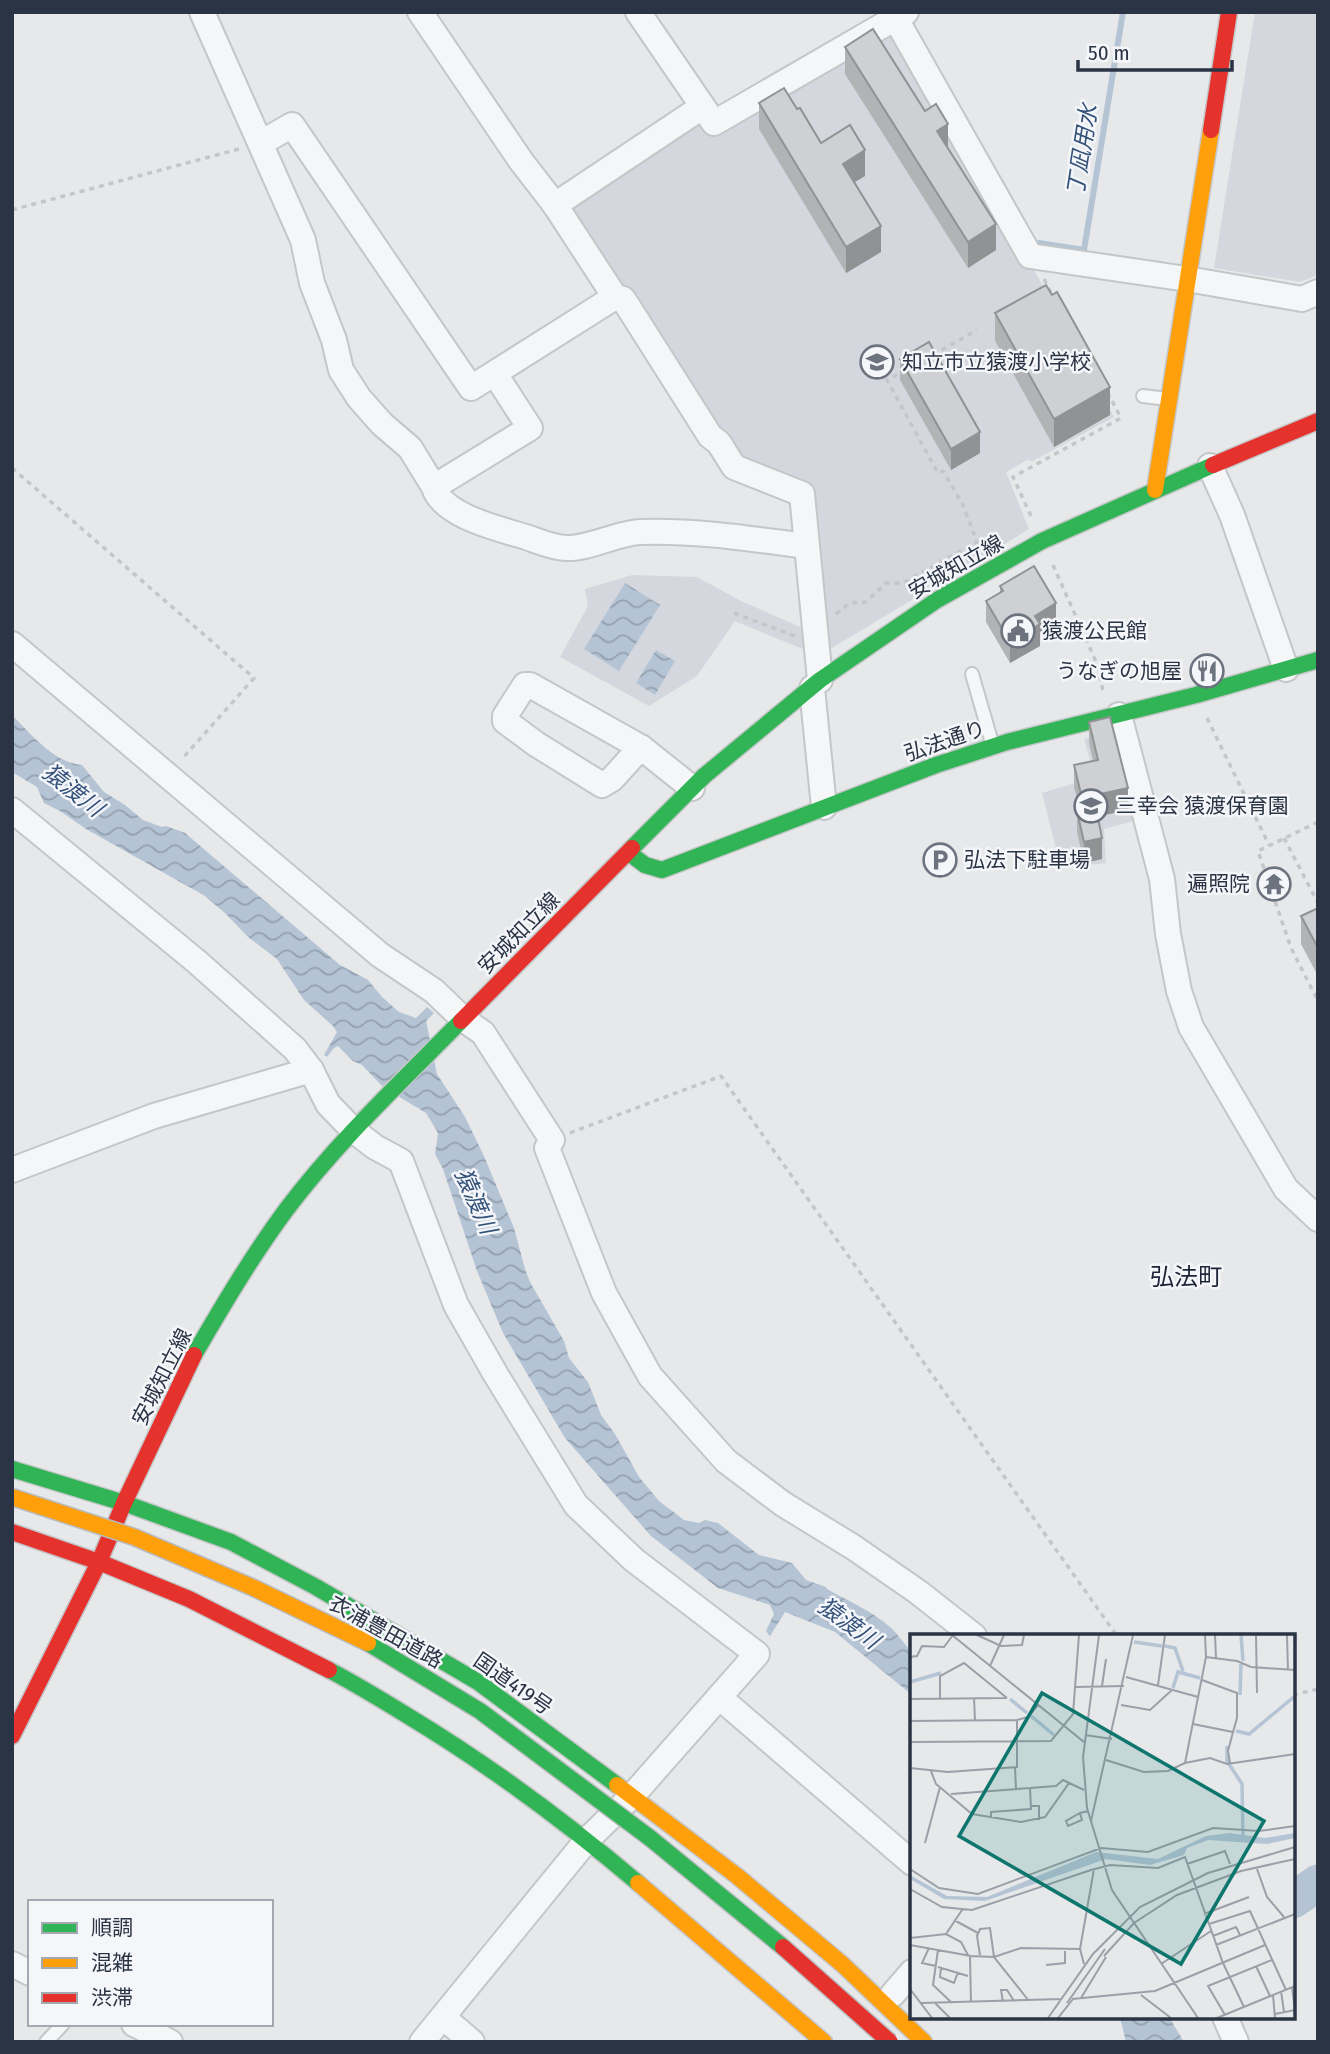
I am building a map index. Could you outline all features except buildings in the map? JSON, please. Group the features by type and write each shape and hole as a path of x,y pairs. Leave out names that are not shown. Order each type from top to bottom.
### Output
{"main road":[{"path":"1155,490 1187,279 1221,14"},
{"name":"安城知立線","path":"12,1736 99,1562 191,1361 237,1280 287,1209 357,1125 704,776 816,684 937,600 1042,541 1318,421"},
{"name":"弘法通り","path":"629,853 645,865 662,870 824,807 928,773 993,747 1196,695 1318,660"},
{"name":"国道419号","path":"12,1469 124,1503 231,1542 316,1587 478,1682 737,1877 842,1964 924,2042"},
{"name":"衣浦豊田道路","path":"12,1497 134,1536 254,1588 373,1644 470,1704 650,1838 787,1950 890,2042"},
{"path":"12,1516 33,1523"},
{"path":"12,1532 99,1562 189,1599 351,1681 461,1748 587,1840 824,2042"},
{"path":"92,1542 118,1551"},
{"path":"544,1778 619,1832 651,1859"}],"street":[{"path":"202,12 303,240 312,282 334,340 341,370 359,398 382,424 410,449 436,494 447,504 478,522 568,549 638,532 706,533 806,546"},
{"path":"420,12 521,161 555,205 615,297 623,299 629,307 710,436 719,443 734,467 802,494 824,807"},
{"path":"638,12 714,123 898,14 1031,256 1302,299 1318,292"},
{"path":"555,205 702,107"},
{"path":"261,143 292,125 471,388 615,297"},
{"path":"434,487 530,428 495,374"},
{"path":"1210,466 1232,515 1286,669"},
{"path":"12,644 380,955 434,991 458,1024 483,1033 552,1140 547,1147 604,1293 650,1376 726,1461 783,1504 853,1547 918,1592 971,1634"},
{"path":"641,747 612,779 602,785 536,744 505,721 505,716 525,685 530,685 641,747 692,788"},
{"path":"1114,716 1162,879 1168,934 1179,991 1191,1027 1286,1189 1318,1219"},
{"path":"12,810 196,961 295,1049 311,1070 328,1104 357,1125 375,1147 401,1161 456,1305 576,1505 634,1560 757,1654 632,1796 587,1840 422,2042"},
{"path":"12,1170 154,1116 311,1070"},
{"path":"719,1697 910,1861"},
{"path":"12,1964 28,1972"},
{"path":"893,1994 910,1974"},
{"path":"443,2017 472,2042"},
{"path":"1227,2019 1236,2042"},
{"path":"138,2026 170,2042"}],"lane":[{"path":"1143,396 1168,399"},
{"path":"972,674 993,747"},
{"path":"46,2042 61,2026"}],"path":[{"path":"12,210 261,143"},
{"path":"1031,256 1056,302"},
{"path":"932,355 977,330"},
{"path":"834,615 850,603 866,602 886,583 903,583 977,542 964,505 943,471 938,473 887,380 909,368"},
{"path":"1108,395 1121,418 1013,477 1097,664 1114,716"},
{"path":"12,468 254,678 168,776"},
{"path":"1196,695 1269,845"},
{"path":"1318,822 1258,851 1292,948 1318,1001"},
{"path":"1284,838 1318,903"},
{"path":"552,1140 721,1076 1116,1634"},
{"path":"1295,1695 1318,1689"}],"shaded area":[{"path":"1255,12 1318,12 1318,275 1300,282 1214,268"},
{"name":"知立市立猿渡小学校","path":"892,30 1055,306 1052,308 1114,417 1033,461 1027,460 1006,472 1029,529 832,648 824,646 809,491 740,466 570,203 700,117 712,136"},
{"path":"632,575 697,577 741,601 805,629 810,652 735,621 697,676 649,706 560,657 588,606 585,589"},
{"name":"三幸会 猿渡保育園","path":"1116,730 1141,819 1104,829 1106,863 1061,868 1042,793 1095,777 1084,739"}],"water":[{"path":"625,583 660,605 619,671 584,649"},
{"path":"656,650 675,661 655,695 636,683"},
{"name":"猿渡川","path":"12,715 52,753 71,763 82,765 104,792 143,820 185,833 340,965 368,980 399,1012 416,1018 427,1007 434,1013 426,1021 437,1074 465,1117 484,1156 514,1228 530,1282 564,1341 569,1358 588,1382 601,1415 639,1477 659,1501 684,1520 718,1523 759,1555 792,1563 806,1580 826,1587 883,1621 910,1650 910,1693 835,1632 785,1612 770,1636 766,1631 774,1614 770,1605 718,1588 651,1536 565,1438 503,1333 477,1271 443,1169 435,1154 438,1133 426,1113 383,1087 362,1065 353,1061 338,1046 327,1057 324,1055 337,1032 333,1026 304,1000 277,959 248,937 205,896 44,803 37,787 12,772"},
{"path":"1120,2019 1170,2019 1184,2042 1126,2042"}],"waterway":[{"name":"丁凪用水","path":"1039,243 1084,250 1123,12"},
{"path":"1295,1899 1318,1883"}],"traffic: fast":[{"path":"632,848 704,776 820,680 937,600 1042,541 1213,465"},
{"path":"629,853 645,865 662,870 936,765 1007,742 1196,695 1318,660"},
{"path":"194,1355 227,1299 286,1210 370,1112 461,1021"},
{"path":"12,1469 124,1503 231,1542 316,1587 478,1682 617,1785"},
{"path":"368,1643 480,1711 650,1838 783,1947"},
{"path":"329,1670 408,1716 497,1774 555,1816 638,1883"}],"traffic: slow":[{"path":"1155,490 1211,130"},
{"path":"12,1497 134,1537 254,1588 368,1643"},
{"path":"617,1785 737,1876 842,1964 924,2042"},
{"path":"638,1883 824,2042"}],"traffic: jam":[{"path":"1211,130 1229,12"},
{"path":"1213,465 1318,421"},
{"path":"461,1021 632,848"},
{"path":"12,1736 99,1562 194,1355"},
{"path":"12,1532 99,1562 189,1599 329,1670"},
{"path":"783,1947 890,2042"}],"place":[{"name":"知立市立猿渡小学校","path":"877,362"},
{"name":"猿渡公民館","path":"1018,631"},
{"name":"うなぎの旭屋","path":"1207,671"},
{"name":"三幸会 猿渡保育園","path":"1091,806"},
{"name":"弘法下駐車場","path":"940,860"},
{"name":"遍照院","path":"1274,884"}],"district":[{"name":"弘法町","path":"1186,1277"}]}
